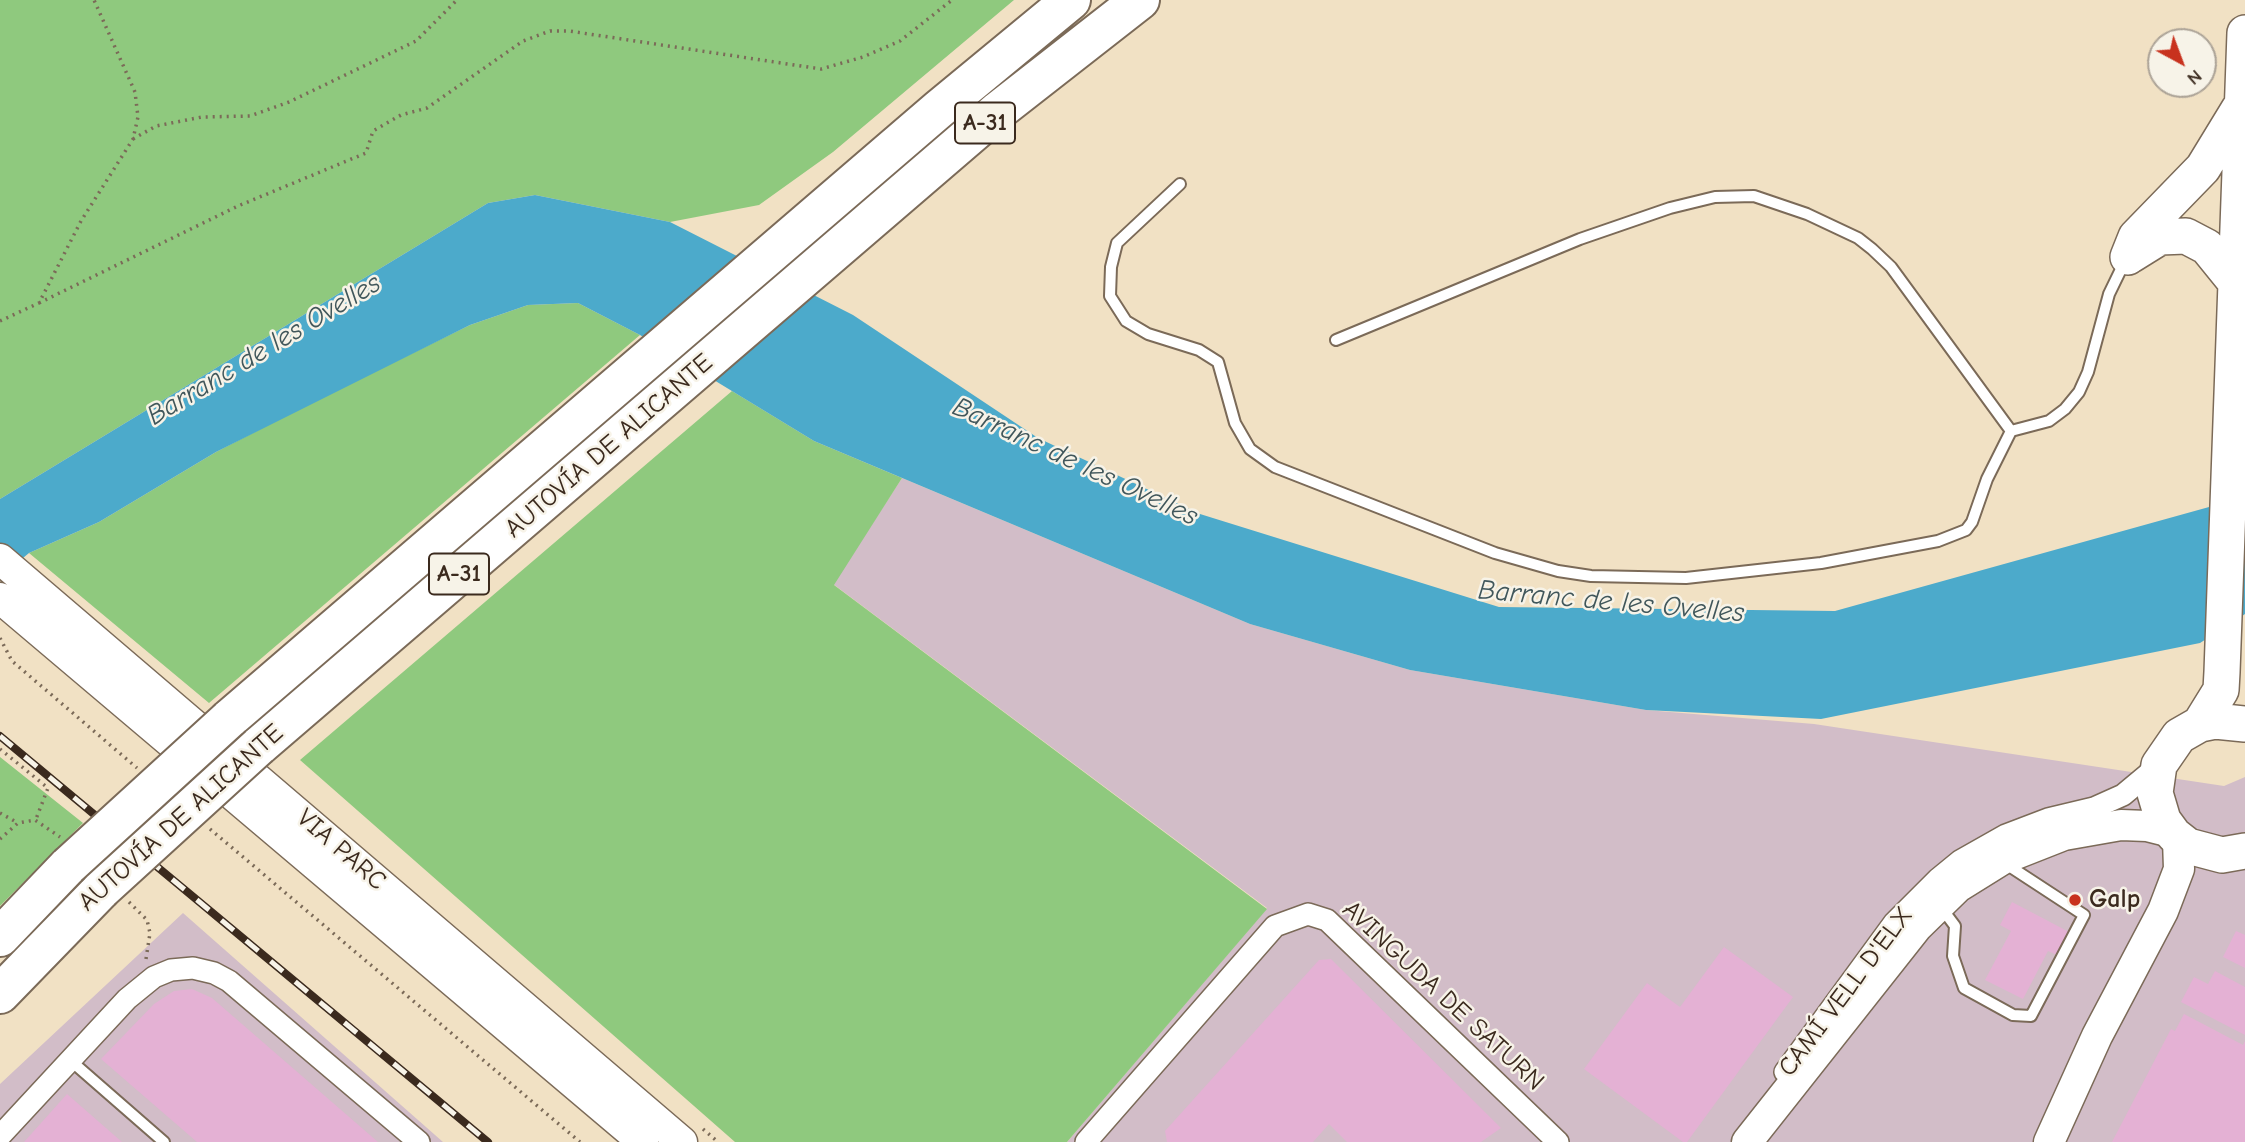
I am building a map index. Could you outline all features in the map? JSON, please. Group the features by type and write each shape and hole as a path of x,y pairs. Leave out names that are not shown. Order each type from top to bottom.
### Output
{"highway":[{"name":"AUTOVÍA DE ALICANTE","path":"0,937 68,866 229,719 1071,0"},
{"name":"AUTOVÍA DE ALICANTE","path":"0,994 117,898 259,746 836,253 998,111 1140,0"},
{"path":"2200,724 2221,690 2236,359 2245,33"},
{"path":"2128,257 2136,237 2203,168 2241,106"},
{"path":"2128,257 2160,237 2186,236 2207,247 2237,284"},
{"path":"2233,853 2199,851 2175,836 2157,807 2155,793 2159,765 2179,736 2200,724 2223,721 2245,724"}],"main road":[{"name":"VIA PARC","path":"0,559 682,1142"},
{"name":"VIA PARC","path":"0,598 643,1142"},
{"name":"CAMÍ VELL D'ELX","path":"1747,1142 1803,1068 1939,904 1958,887 2001,860 2044,841 2095,828 2135,825 2175,836"},
{"path":"2049,1142 2097,1035 2163,911 2179,869 2175,836"},
{"path":"2163,911 2192,876 2233,853"}],"street":[{"name":"CAMÍ VELL D'ELX","path":"1734,1142 1894,923 1938,879 1960,862 2006,835 2048,819 2094,808 2123,795 2159,765"},
{"name":"AVINGUDA DE SATURN","path":"1086,1142 1275,926 1308,914 1327,920 1561,1141"},
{"path":"0,1136 127,999 154,978 171,970 193,968 214,973 229,981 419,1142"}],"lane":[{"path":"1180,184 1117,243 1111,267 1110,296 1126,321 1148,334 1199,350 1217,362 1235,423 1250,449 1275,467 1495,553 1558,571 1591,576 1686,578 1821,563 1957,535 1972,522 1987,479 2011,431 2049,421 2065,409 2078,392 2088,372 2109,294 2128,257"},
{"path":"1336,340 1580,239 1670,208 1715,197 1754,196 1807,214 1858,238 1872,249 1891,267 2011,431"},
{"path":"1939,904 1955,926 1953,956 1964,988 2013,1014 2031,1016 2084,915 2001,860"},
{"path":"70,1060 164,1142"}],"path":[{"path":"39,303 97,194 133,139 138,117 135,92 94,0"},
{"path":"133,139 156,126 202,117 250,116 289,102 416,41 457,0"},
{"path":"0,321 238,206 366,153 373,131 401,115 427,108 523,41 550,31 569,31 821,69 863,57 901,41 952,0"},
{"path":"0,638 12,661 138,768"},
{"path":"0,749 48,788 35,820"},
{"path":"0,813 18,823"},
{"path":"202,822 580,1142"},
{"path":"117,898 148,920 150,933 145,955 154,978"}],"shaded area":[{"path":"902,478 1250,624 1410,670 1646,710 1814,724 2224,786 2245,777 2245,1142 1067,1142 1267,908 833,584"},
{"path":"183,913 443,1142 0,1142 0,1084"}],"green space":[{"path":"0,0 1014,0 833,152 759,205 670,222 535,195 488,203 0,499"},
{"path":"578,303 640,335 209,703 29,553 99,522 216,452 470,325 528,305"},
{"path":"732,391 814,441 902,478 834,585 1267,909 1067,1142 735,1142 300,760"},
{"path":"0,757 83,823 0,906"}],"water":[{"name":"Barranc de les Ovelles","path":"535,195 670,222 853,315 1038,438 1200,514 1499,607 1835,611 2245,497 2245,614 2200,643 1821,719 1646,710 1410,670 1250,624 814,441 640,335 578,303 528,305 470,325 216,452 99,522 29,553 0,577 0,499 488,203"}],"building":[{"path":"2012,902 2071,933 2059,956 2048,951 2023,999 1985,980 2011,931 2000,925"},
{"path":"2236,931 2245,935 2245,968 2223,957"},
{"path":"1724,947 1793,997 1687,1142 1683,1142 1584,1069 1647,983 1680,1007"},
{"path":"1331,959 1501,1128 1481,1142 1347,1142 1329,1124 1313,1142 1167,1142 1165,1131 1319,960"},
{"path":"2215,971 2245,987 2245,1035 2181,1002 2194,977 2208,984"},
{"path":"192,989 212,998 378,1142 197,1142 101,1059 154,1004 174,991"},
{"path":"2184,1014 2243,1045 2245,1041 2245,1142 2112,1142 2171,1029 2175,1031"},
{"path":"67,1094 122,1142 24,1142"}],"railway":[{"path":"0,736 488,1142"}],"place":[{"name":"Galp","path":"2075,900"}]}
